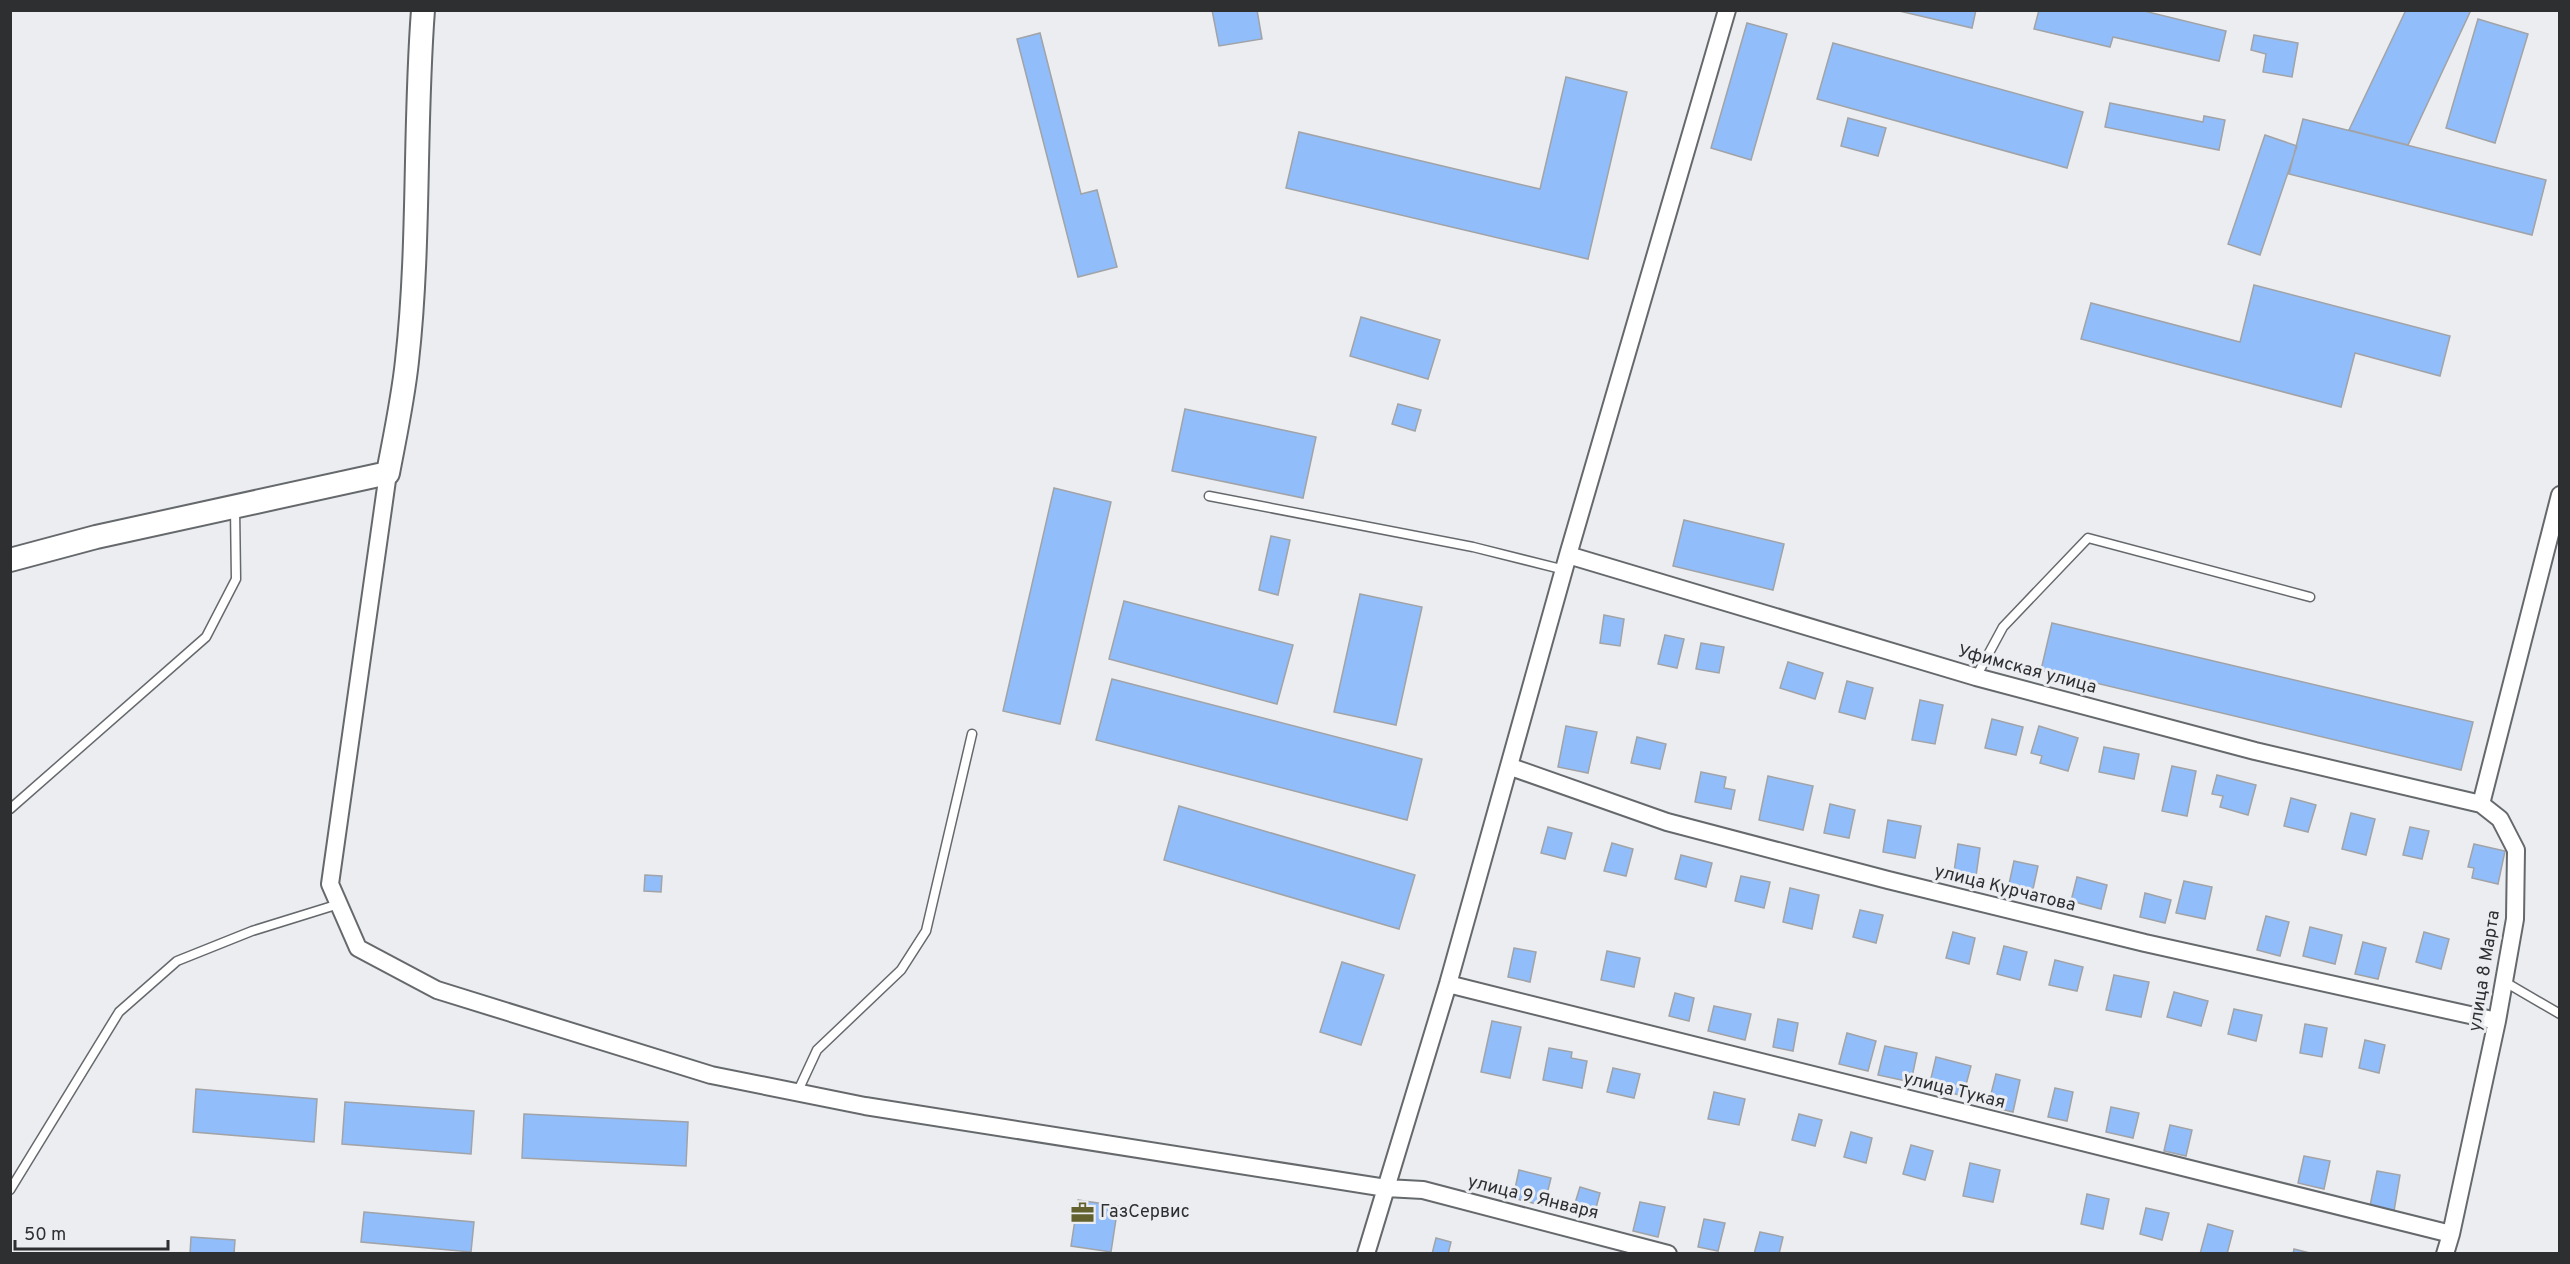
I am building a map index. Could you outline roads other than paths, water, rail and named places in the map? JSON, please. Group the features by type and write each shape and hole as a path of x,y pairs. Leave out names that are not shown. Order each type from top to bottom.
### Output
{"street":[{"path":"10,560 96,537 388,473 407,362 414,263 418,78 423,10"},
{"path":"1366,1254 1511,767 1566,562 1727,10"},
{"name":"улица 9 Января","path":"388,473 330,884 358,948 437,990 711,1075 865,1106 1386,1188 1423,1190 1668,1254"},
{"path":"2481,804 2559,495"},
{"name":"Уфимская улица","path":"1566,562 1976,677 2255,751 2481,804"},
{"name":"улица Курчатова","path":"1511,767 1667,822 1888,880 2145,943 2498,1021"},
{"name":"улица 8 Марта","path":"2445,1254 2498,1021 2516,919 2516,850 2500,819 2481,804"},
{"name":"улица Тукая","path":"1448,984 2451,1234"}],"lane":[{"path":"1209,496 1473,547 1566,562"},
{"path":"10,809 206,637 236,579 235,508"},
{"path":"1976,677 2002,627 2088,538 2310,597"},
{"path":"797,1092 817,1050 901,970 926,931 972,734"},
{"path":"10,1190 119,1012 177,961 252,931 339,904"},
{"path":"2505,982 2559,1014"}],"place":[{"name":"ГазСервис","path":"1082,1212"}]}
